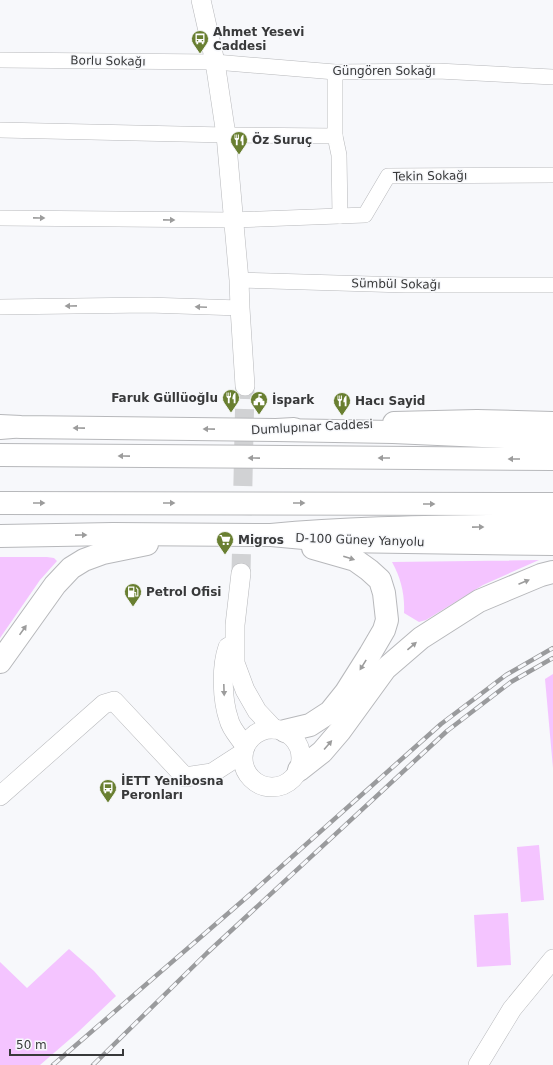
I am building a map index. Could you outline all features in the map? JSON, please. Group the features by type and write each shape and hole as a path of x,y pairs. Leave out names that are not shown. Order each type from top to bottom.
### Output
{"main road":[{"name":"Dumlupınar Caddesi","path":"4,427 276,430 370,423 553,423"},
{"path":"276,430 553,439"},
{"path":"0,455 553,459"},
{"path":"0,503 553,504"},
{"path":"271,536 320,531 376,528 553,525"},
{"path":"0,662 55,585 71,568 84,560 103,553 193,535"},
{"name":"D-100 Güney Yanyolu","path":"0,536 271,536 337,541 553,544"},
{"path":"271,536 355,560 370,570 380,580 386,606 384,630 346,692 330,712 310,725 280,730"},
{"path":"299,770 322,752 340,731 385,669 421,638 479,601 541,575 553,572"}],"street":[{"path":"201,0 215,62 226,135 239,280 245,386"},
{"name":"Borlu Sokağı","path":"0,60 215,62"},
{"name":"Güngören Sokağı","path":"215,62 335,72 438,71 553,77"},
{"path":"335,72 336,136 340,216"},
{"path":"0,130 336,136"},
{"name":"Tekin Sokağı","path":"0,218 233,220 365,216 388,176 553,175"},
{"name":"Sümbül Sokağı","path":"239,280 405,284 553,285"},
{"path":"0,307 148,305 240,308"},
{"path":"240,573 235,625 235,663 245,690 257,711 280,730 292,736 299,748 301,761 299,770 293,778 285,784 274,787 257,783 250,777 244,766 244,750 250,738 258,732 268,729 280,730"},
{"path":"235,625 225,654 223,692 229,721 244,750"},
{"path":"0,796 104,704 114,700 185,776 212,773 244,750"},
{"path":"478,1065 512,1009 553,960"}],"shaded area":[{"path":"0,557 47,557 54,558 57,561 40,580 0,638"},
{"path":"539,560 483,585 426,620 419,622 404,613 402,587 392,562"},
{"path":"553,674 553,768 545,679"},
{"path":"539,845 544,900 521,902 517,847"},
{"path":"508,913 511,965 477,967 474,915"},
{"path":"69,949 94,971 116,996 40,1065 0,1065 0,962 27,988"}],"tunnel":[{"path":"241,573 245,386"}],"railway":[{"path":"53,1065 247,897 441,724 506,675 553,648"},
{"path":"93,1065 207,953 447,731 511,682 553,658"}],"place":[{"name":"Ahmet Yesevi Caddesi","path":"200,54"},
{"name":"Öz Suruç","path":"239,155"},
{"name":"Faruk Güllüoğlu","path":"231,413"},
{"name":"İspark","path":"259,415"},
{"name":"Hacı Sayid","path":"342,416"},
{"name":"Migros","path":"225,555"},
{"name":"Petrol Ofisi","path":"133,607"},
{"name":"İETT Yenibosna Peronları","path":"108,803"}]}
